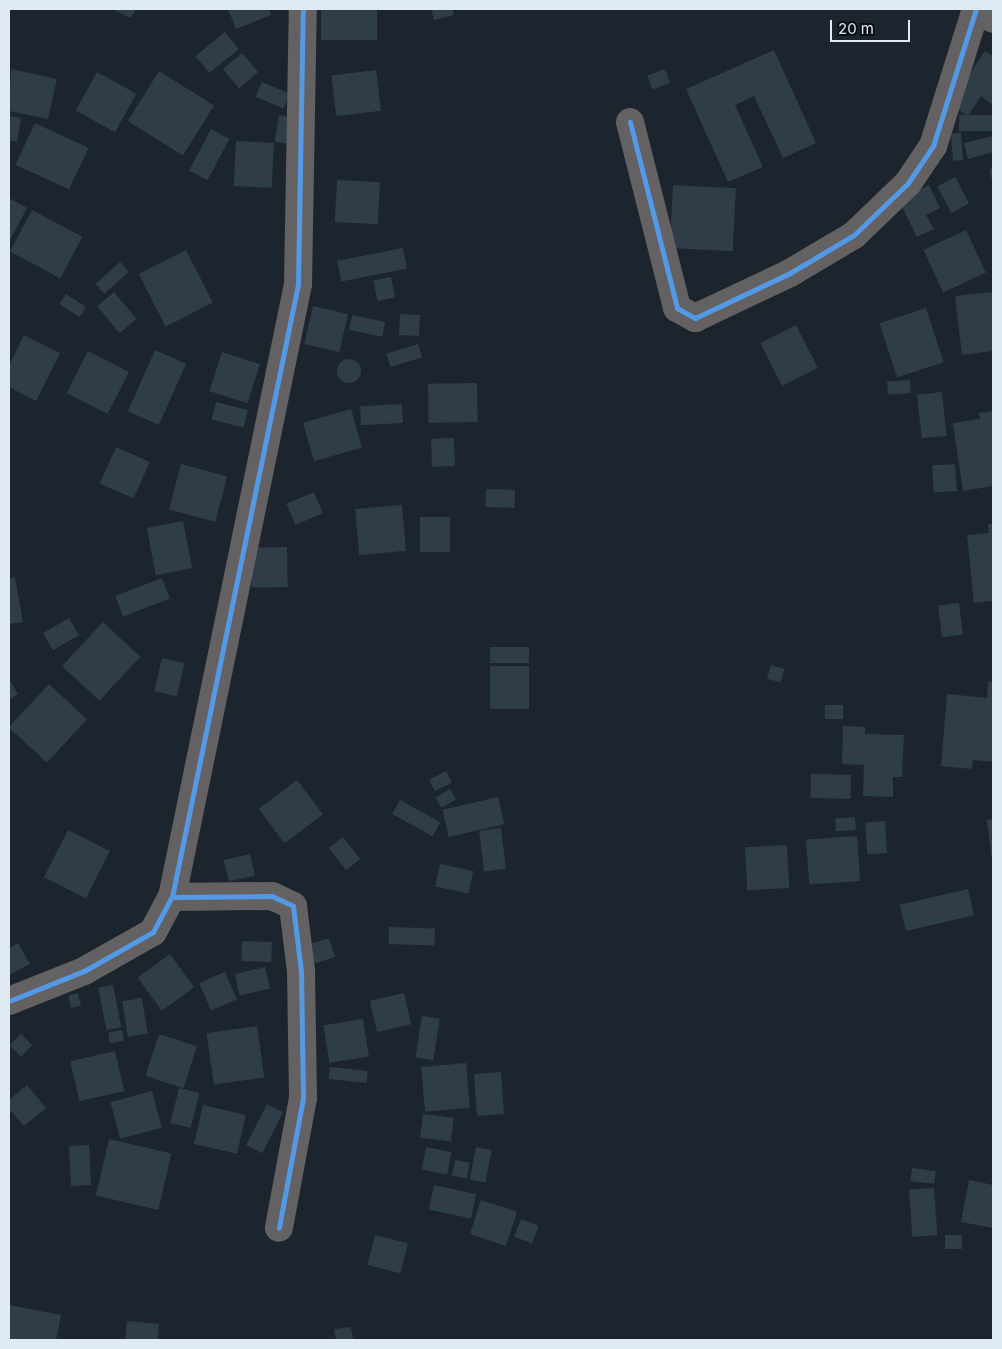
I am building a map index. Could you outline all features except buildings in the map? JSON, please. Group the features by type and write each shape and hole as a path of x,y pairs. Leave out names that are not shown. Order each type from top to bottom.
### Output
{"main road":[{"path":"984,9 993,19"}],"street":[{"path":"9,1001 84,971 153,932 172,897 298,284 303,9"},
{"path":"630,122 677,308 695,318 790,273 854,235 908,183 933,146 976,9"},
{"path":"172,897 272,896 293,906 301,971 302,1098 280,1228"}],"cycle path":[{"path":"9,1001 84,971 153,932 172,897 298,284 303,9"},
{"path":"630,122 677,308 695,318 790,273 854,235 908,183 933,146 976,9"},
{"path":"172,897 272,896 293,906 301,971 303,1098 279,1228"}]}
